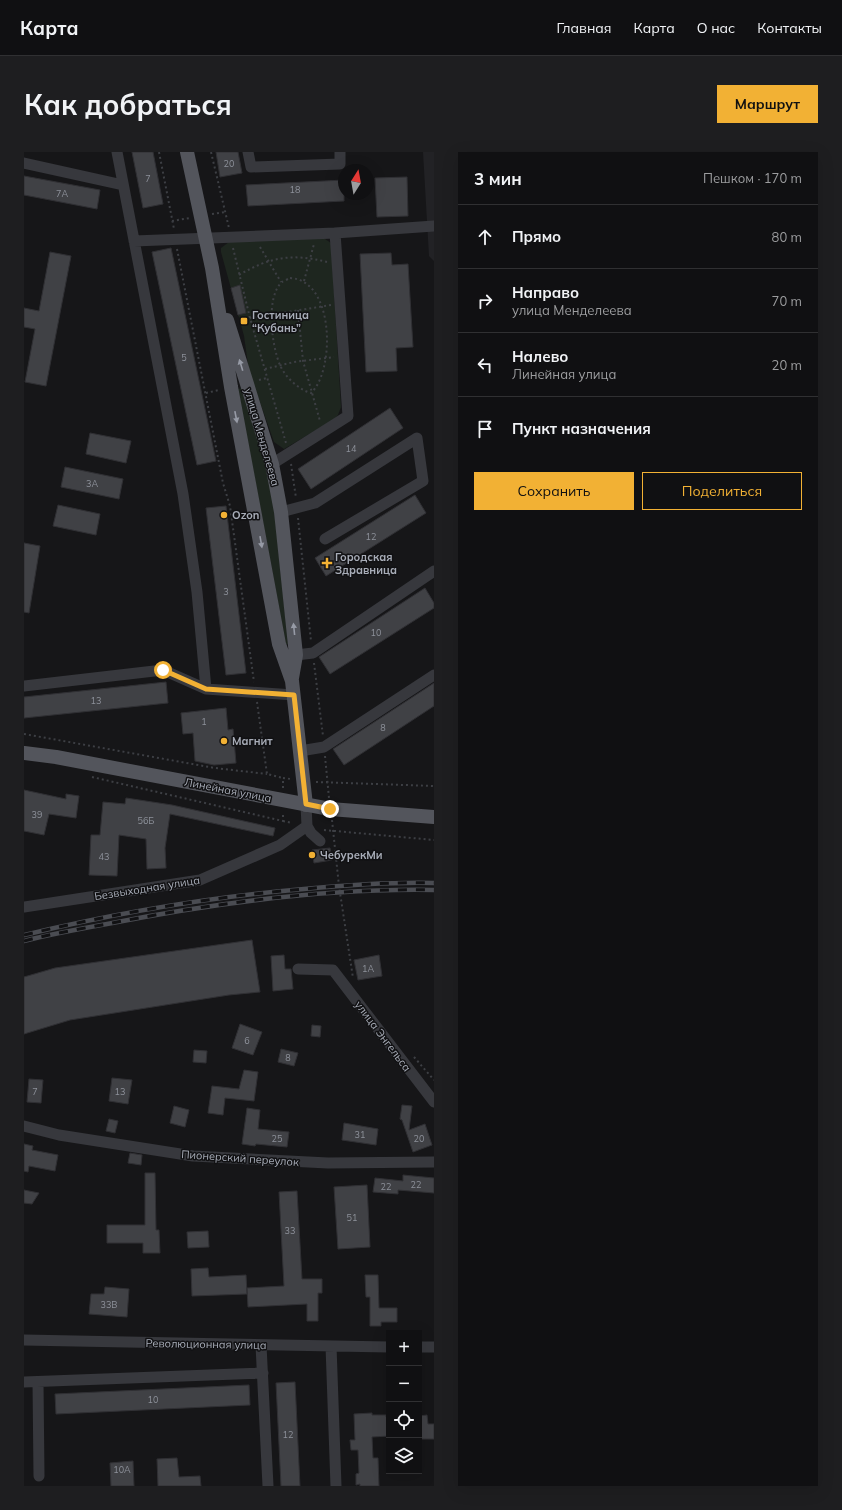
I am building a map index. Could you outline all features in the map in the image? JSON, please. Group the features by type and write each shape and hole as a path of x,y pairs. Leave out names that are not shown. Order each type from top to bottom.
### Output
{"main road":[{"name":"улица Менделеева","path":"187,152 212,268 272,464 281,512 296,655 292,681"},
{"name":"улица Менделеева","path":"212,268 231,387 271,601 280,644 292,681 306,804"},
{"name":"Линейная улица","path":"24,753 56,757 330,809 434,817"}],"street":[{"path":"117,152 183,494 197,592 206,689"},
{"path":"248,152 251,167 340,164 340,152"},
{"path":"24,163 123,185"},
{"path":"134,241 316,234 434,226"},
{"path":"272,464 348,416 335,233"},
{"path":"281,512 315,502 417,438 423,481 325,539"},
{"path":"296,655 313,652 434,571"},
{"path":"24,686 163,670 206,689 294,695"},
{"path":"300,751 324,747 434,675"},
{"path":"306,804 307,826 311,833 320,841"},
{"name":"Безвыходная улица","path":"24,907 200,880 280,845 307,826"},
{"name":"улица Энгельса","path":"298,969 333,970 434,1102"},
{"name":"Пионерский переулок","path":"24,1126 59,1135 193,1156 328,1163 434,1162"},
{"name":"Революционная улица","path":"24,1340 386,1347"},
{"path":"261,1345 268,1486"},
{"path":"331,1346 336,1486"},
{"path":"422,1347 434,1347"},
{"path":"24,1382 263,1373"},
{"path":"38,1382 39,1476"}],"path":[{"path":"159,152 223,483 230,506 267,774"},
{"path":"304,281 316,234"},
{"path":"254,237 282,282"},
{"path":"239,276 268,260 310,258 337,265"},
{"path":"290,278 304,281 318,295 323,306 326,335 326,358 318,387 311,393 304,392 295,384 280,365 273,334 271,315 276,292 282,282 290,278"},
{"path":"250,318 340,304"},
{"path":"298,310 303,361 323,432"},
{"path":"265,369 303,361 343,356"},
{"path":"24,734 215,768 267,774 283,778"},
{"path":"329,783 434,786"},
{"path":"354,984 339,886 333,832 434,840"},
{"path":"412,1054 434,1080"}],"shaded area":[{"path":"423,152 434,152 434,261 429,256"},
{"path":"322,237 331,243 341,407 338,415 333,420 284,449 274,442 249,371 244,336 221,248 229,242"},
{"path":"242,388 271,479 288,644 286,644 238,389"}],"building":[{"path":"132,152 153,152 163,204 143,208"},
{"path":"216,152 238,152 242,173 220,177"},
{"path":"24,176 100,190 97,209 24,195"},
{"path":"407,177 408,216 377,217 375,178"},
{"path":"338,180 338,200 344,201 248,206 246,185"},
{"path":"171,248 216,461 197,465 152,252"},
{"path":"50,252 71,256 46,386 25,382 35,329 24,327 24,308 39,311"},
{"path":"391,253 392,265 408,264 413,347 396,348 397,371 366,372 360,254"},
{"path":"240,285 246,313 238,315 231,288"},
{"path":"390,408 403,428 311,489 298,469"},
{"path":"90,433 131,441 126,463 86,454"},
{"path":"65,467 123,479 119,499 61,487"},
{"path":"415,495 426,513 326,576 315,558"},
{"path":"58,505 100,514 96,535 53,526"},
{"path":"226,506 246,673 226,675 206,508"},
{"path":"24,543 40,546 29,613 24,612"},
{"path":"425,588 434,603 434,608 330,674 319,657"},
{"path":"166,682 168,703 24,718 24,697"},
{"path":"434,683 434,706 344,765 333,749"},
{"path":"226,708 228,730 233,729 236,763 214,765 195,761 193,733 183,734 181,713"},
{"path":"24,790 66,799 66,794 79,796 76,818 49,814 44,835 24,831"},
{"path":"126,798 172,805 275,828 273,836 170,814 165,848 166,868 147,869 146,839 119,835 117,876 89,875 91,835 100,835 103,802 125,804"},
{"path":"330,848 332,860 314,863 312,850"},
{"path":"252,940 260,992 229,995 70,1020 24,1034 24,977 55,968"},
{"path":"284,955 285,969 291,969 293,989 273,991 271,956"},
{"path":"379,955 382,976 358,980 354,960"},
{"path":"240,1024 262,1032 253,1055 232,1048"},
{"path":"312,1025 321,1026 320,1037 311,1036"},
{"path":"281,1049 298,1053 294,1066 278,1062"},
{"path":"194,1050 207,1051 206,1063 193,1062"},
{"path":"244,1070 258,1072 254,1101 225,1098 223,1115 208,1113 212,1086 239,1089"},
{"path":"112,1078 132,1080 128,1104 109,1101"},
{"path":"29,1079 43,1080 41,1103 27,1102"},
{"path":"402,1105 412,1106 409,1130 425,1124 432,1145 413,1152 402,1120 400,1119"},
{"path":"174,1106 189,1110 185,1127 170,1123"},
{"path":"247,1108 260,1110 258,1129 289,1132 287,1147 242,1144"},
{"path":"109,1119 118,1121 115,1133 106,1131"},
{"path":"344,1123 378,1129 376,1145 342,1140"},
{"path":"24,1144 33,1146 32,1150 58,1155 55,1171 29,1166 28,1172 24,1171"},
{"path":"130,1153 142,1155 141,1165 128,1163"},
{"path":"145,1173 155,1173 156,1230 159,1230 160,1253 143,1253 143,1243 107,1243 107,1225 145,1225"},
{"path":"403,1175 434,1178 434,1193 398,1190 398,1194 373,1192 375,1178 403,1181"},
{"path":"367,1185 370,1247 338,1249 334,1187"},
{"path":"24,1190 39,1193 32,1204 24,1203"},
{"path":"297,1191 302,1279 322,1279 322,1293 318,1293 318,1321 307,1321 307,1304 248,1307 247,1288 284,1286 279,1192"},
{"path":"208,1231 209,1247 188,1248 187,1232"},
{"path":"208,1268 209,1277 246,1275 247,1294 192,1296 191,1269"},
{"path":"365,1275 378,1275 379,1308 397,1308 397,1322 381,1322 381,1326 370,1326 370,1297 366,1297"},
{"path":"105,1287 129,1289 127,1317 89,1314 91,1294 104,1294"},
{"path":"295,1382 300,1486 281,1486 276,1383"},
{"path":"249,1385 250,1405 56,1414 55,1394"},
{"path":"372,1413 372,1415 386,1415 386,1436 372,1437 373,1458 378,1458 379,1486 356,1485 356,1474 359,1473 358,1450 351,1450 350,1440 355,1440 354,1414"},
{"path":"427,1415 428,1424 434,1424 434,1439 422,1439 422,1416"},
{"path":"177,1458 179,1477 200,1476 201,1486 158,1486 157,1459"},
{"path":"133,1461 134,1486 111,1486 110,1463"}],"railway":[{"path":"24,935 128,913 234,896 353,885 434,883"},
{"path":"24,941 147,916 229,903 311,894 393,890 434,890"}],"place":[{"name":"Гостиница “Кубань”","path":"244,321"},
{"name":"Ozon","path":"224,515"},
{"name":"Городская Здравница","path":"327,563"},
{"name":"Магнит","path":"224,741"},
{"name":"ЧебурекМи","path":"312,855"}],"route":[{"path":"163,670 206,689 294,695 306,804 330,809"}]}
